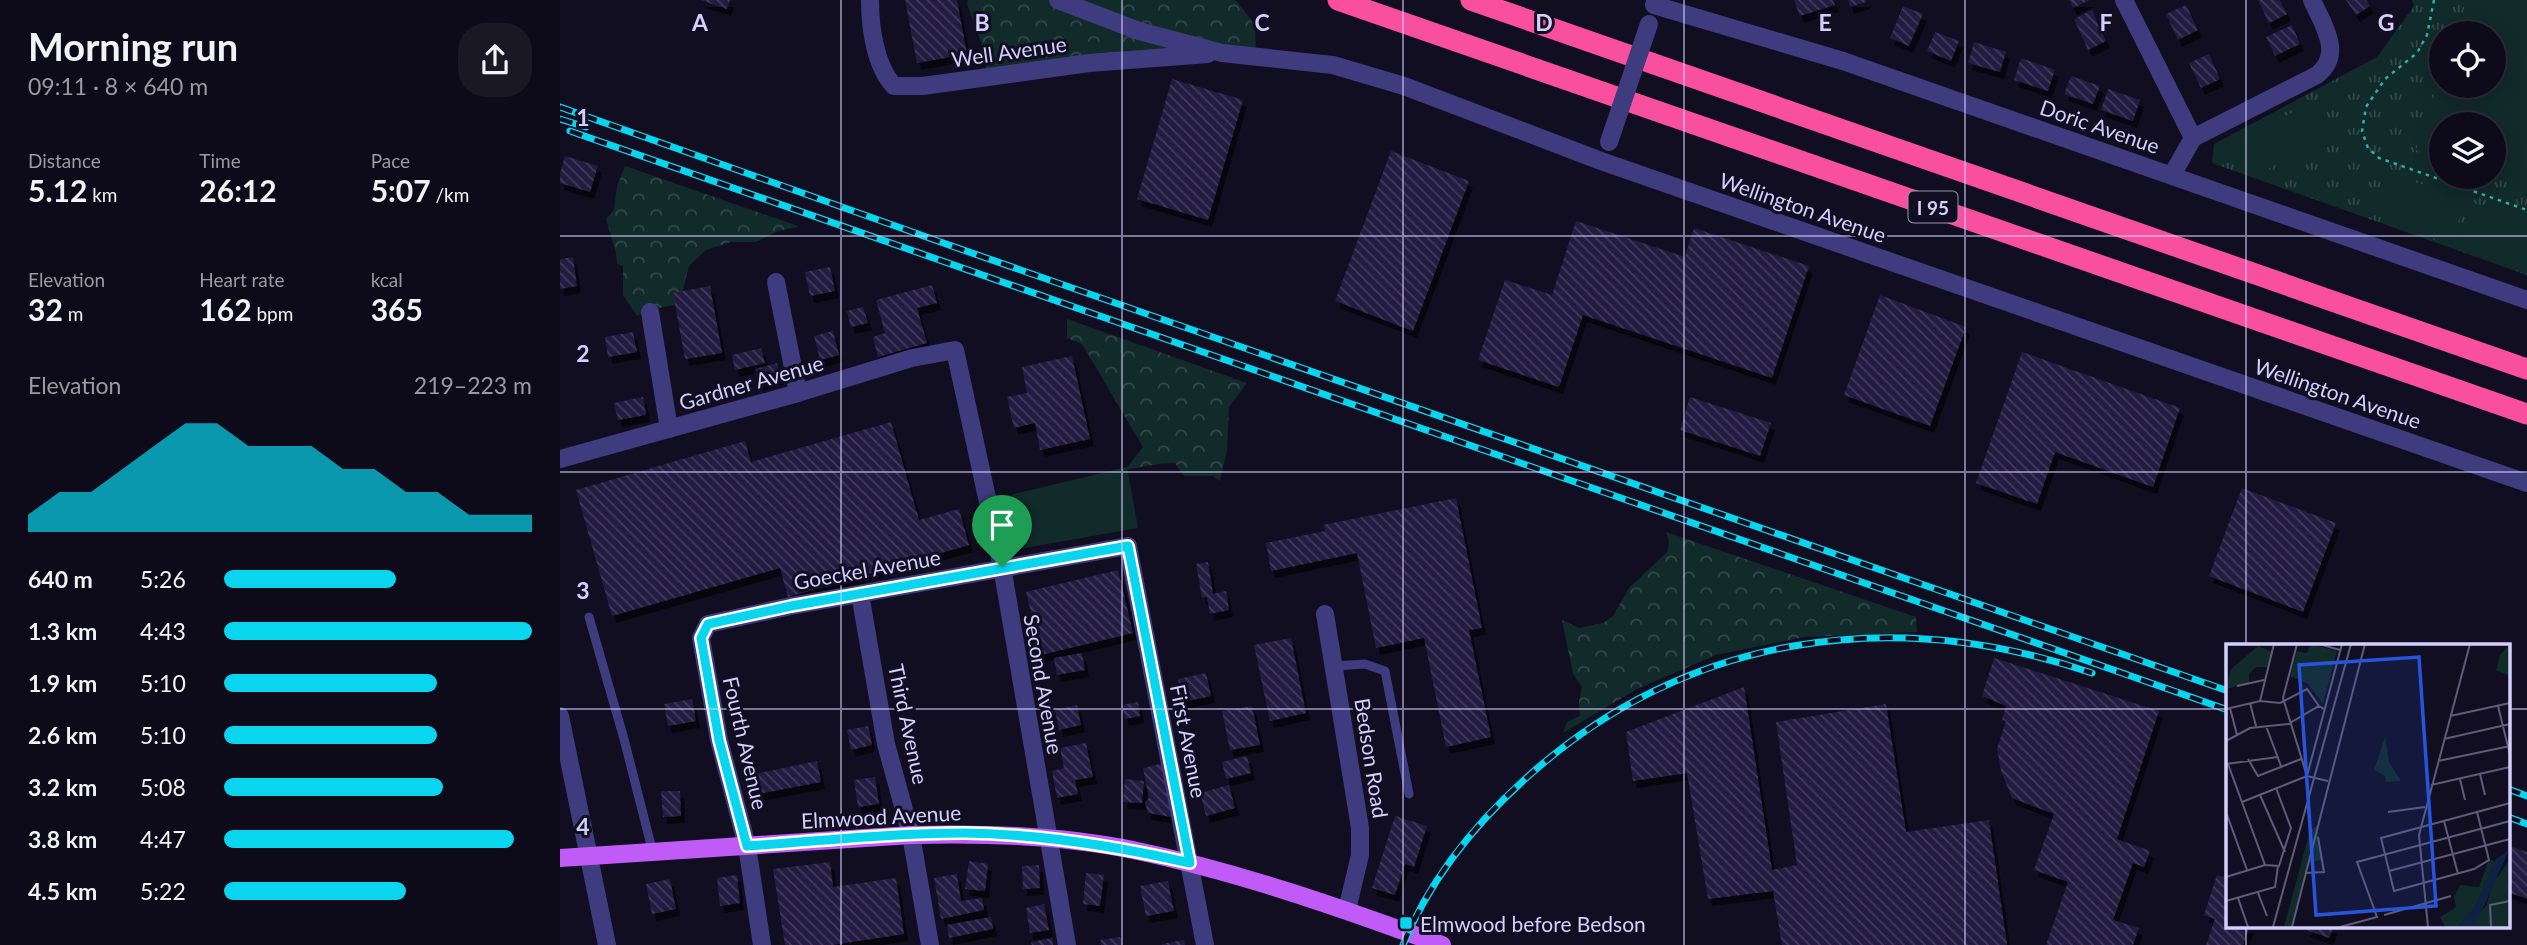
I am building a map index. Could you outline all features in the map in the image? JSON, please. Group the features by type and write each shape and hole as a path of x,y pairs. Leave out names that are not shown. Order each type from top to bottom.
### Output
{"highway":[{"name":"I 95","path":"1338,0 2527,414"},
{"name":"I 95","path":"1471,0 2527,369"}],"main road":[{"name":"Elmwood Avenue","path":"560,858 911,835 964,833 1047,838 1131,849 1190,863 1347,910 1442,945"}],"street":[{"name":"Well Avenue","path":"870,0 871,25 884,75 894,86 923,86 1089,63 1222,53"},
{"name":"Wellington Avenue","path":"1058,0 1139,31 1222,53 1333,65 1404,86 1601,161 2527,482"},
{"path":"2124,0 2193,138"},
{"path":"2172,174 2193,138 2325,69 2331,44 2312,0"},
{"path":"1601,161 1659,2"},
{"name":"Doric Avenue","path":"1659,2 1843,61 2527,299"},
{"path":"776,282 798,393"},
{"path":"650,312 669,429"},
{"name":"Gardner Avenue","path":"560,459 798,393 912,358 955,350"},
{"name":"Second Avenue","path":"955,350 1002,567 1067,945"},
{"name":"Goeckel Avenue","path":"702,634 708,624 725,620 1002,567 1128,546"},
{"name":"First Avenue","path":"1128,546 1205,945"},
{"name":"Third Avenue","path":"860,594 886,744 911,835 930,945"},
{"name":"Bedson Road","path":"1325,614 1360,828 1360,855 1347,910"},
{"name":"Fourth Avenue","path":"702,634 719,740 747,846 762,945"},
{"path":"560,716 607,945"}],"lane":[{"path":"589,617 653,853"},
{"path":"1334,666 1364,664 1385,671 1409,794"}],"path":[{"path":"2434,0 2427,35 2417,53 2385,79 2366,107 2362,131 2368,148 2379,158 2527,210"}],"green space":[{"path":"968,0 1235,0 1255,24 1256,54 986,70 981,42 967,4"},
{"path":"2412,0 2527,0 2527,275 2212,163 2214,144 2377,57 2414,6"},
{"path":"2467,0 2527,0 2527,188 2506,181 2506,112 2429,112 2429,155 2416,150 2433,98 2506,98 2506,21 2460,21"},
{"path":"2311,104 2326,139 2254,176 2236,139"},
{"path":"625,166 798,227 778,231 756,242 731,242 706,250 689,266 679,305 666,306 637,316 623,295 623,266 617,264 606,219 614,210 617,186"},
{"path":"2398,176 2466,200 2450,245 2384,219"},
{"path":"2473,203 2527,222 2527,274 2457,249"},
{"path":"1067,319 1247,383 1229,407 1227,451 1220,481 1213,476 1184,476 1175,463 1125,470 1143,447 1082,344 1067,338"},
{"path":"1127,467 1138,528 1013,550 1001,497"},
{"path":"1666,532 1916,617 1917,632 1804,637 1716,655 1637,689 1563,733 1567,722 1580,716 1582,687 1573,674 1562,620 1579,628 1603,623 1613,616 1629,588 1667,552 1669,542"}],"building":[{"path":"700,0 730,0 727,9"},
{"path":"905,0 957,0 967,54 917,63"},
{"path":"1794,0 1833,0 1835,5 1800,16"},
{"path":"1848,0 1866,0 1866,2 1850,7"},
{"path":"2069,0 2090,0 2073,8"},
{"path":"2258,0 2280,0 2287,14 2269,23"},
{"path":"2346,0 2366,0 2370,6 2356,15"},
{"path":"2186,5 2198,30 2178,40 2166,14"},
{"path":"1903,6 1923,14 1909,46 1890,38"},
{"path":"2092,10 2106,41 2088,50 2074,19"},
{"path":"2292,25 2300,44 2275,56 2266,37"},
{"path":"1935,32 1959,41 1951,61 1927,51"},
{"path":"1974,42 2006,52 2000,72 1968,63"},
{"path":"2209,54 2220,79 2201,88 2189,63"},
{"path":"2021,58 2055,70 2048,91 2014,80"},
{"path":"2071,76 2100,86 2093,104 2064,94"},
{"path":"1172,79 1243,100 1208,220 1137,199"},
{"path":"2108,89 2140,100 2133,121 2101,110"},
{"path":"1391,151 1469,181 1413,331 1335,301"},
{"path":"565,156 598,166 590,192 560,183"},
{"path":"1576,221 1685,257 1694,228 1809,266 1772,378 1583,315 1559,387 1478,360 1505,280 1552,295"},
{"path":"573,257 577,286 560,289 560,259"},
{"path":"830,267 835,291 810,296 805,272"},
{"path":"932,285 937,303 917,308 927,343 878,357 873,337 885,333 876,300"},
{"path":"710,286 722,353 685,359 673,293"},
{"path":"1880,295 1966,327 1930,426 1844,395"},
{"path":"863,307 868,323 851,327 847,311"},
{"path":"833,331 839,355 820,360 814,336"},
{"path":"633,332 637,352 608,357 605,337"},
{"path":"761,348 765,363 735,370 732,355"},
{"path":"2022,352 2180,408 2153,487 2055,452 2037,504 1976,483"},
{"path":"1072,356 1090,439 1040,450 1035,423 1014,428 1007,397 1027,393 1022,367"},
{"path":"777,363 781,377 759,384 755,369"},
{"path":"643,397 646,415 618,420 614,403"},
{"path":"1690,397 1771,423 1760,456 1680,430"},
{"path":"891,422 919,520 959,509 969,545 788,597 780,568 612,616 576,490 745,441 751,462"},
{"path":"2242,488 2336,523 2303,612 2209,576"},
{"path":"1456,498 1482,628 1469,630 1491,737 1446,747 1424,638 1376,648 1357,553 1271,571 1266,543 1325,531 1323,525"},
{"path":"1208,562 1213,594 1226,591 1229,610 1210,614 1207,597 1202,598 1196,564"},
{"path":"1118,570 1133,633 1041,655 1026,592"},
{"path":"1291,638 1306,713 1270,721 1254,645"},
{"path":"1082,653 1085,670 1057,675 1054,658"},
{"path":"1994,658 2159,711 2117,839 2150,851 2144,867 2133,863 2113,920 2139,928 2133,945 2046,945 2068,882 2034,870 2054,814 2012,798 2001,771 1997,748 2006,721 2002,720 2006,706 1982,696"},
{"path":"1206,673 1211,696 1183,702 1178,679"},
{"path":"1744,687 1772,870 1797,865 1776,722 1886,704 1906,832 1989,820 2007,945 1782,945 1773,891 1708,899 1687,773 1633,781 1626,732"},
{"path":"692,699 696,721 668,726 664,704"},
{"path":"1138,702 1140,716 1125,719 1122,705"},
{"path":"1077,705 1081,725 1059,730 1055,710"},
{"path":"1252,706 1260,745 1230,750 1222,711"},
{"path":"868,726 872,745 851,750 847,730"},
{"path":"1086,743 1093,777 1075,780 1078,794 1057,798 1052,771 1064,768 1060,748"},
{"path":"1247,756 1251,773 1226,779 1222,762"},
{"path":"817,761 821,782 758,794 754,774"},
{"path":"1164,763 1177,818 1148,813 1145,802 1149,798 1143,768"},
{"path":"875,777 879,804 858,807 854,780"},
{"path":"1125,779 1144,781 1142,803 1123,802"},
{"path":"1229,785 1235,808 1206,816 1200,793"},
{"path":"661,791 680,791 681,816 663,817"},
{"path":"1395,816 1427,826 1414,867 1405,864 1395,895 1372,888"},
{"path":"2510,846 2527,852 2527,899 2510,893"},
{"path":"969,861 988,864 985,891 965,889"},
{"path":"830,862 833,887 896,878 904,934 832,945 785,945 773,869"},
{"path":"1039,865 1040,888 1023,889 1022,866"},
{"path":"1086,873 1104,875 1100,906 1083,904"},
{"path":"957,874 961,901 982,898 984,910 941,919 934,878"},
{"path":"737,875 740,903 720,906 717,878"},
{"path":"2217,875 2226,877 2226,928 2249,928 2243,945 2206,945 2215,919 2204,915"},
{"path":"670,879 676,909 652,914 646,884"},
{"path":"1168,881 1174,911 1146,916 1140,886"},
{"path":"1044,904 1049,930 1030,933 1026,908"},
{"path":"991,917 993,929 949,938 947,925"},
{"path":"2307,928 2333,928 2329,938 2306,930"},
{"path":"1120,937 1122,945 1101,945 1100,940"},
{"path":"1052,938 1053,945 1032,945 1031,942"},
{"path":"1184,940 1185,945 1162,945 1162,944"}],"railway":[{"path":"560,107 2226,690"},
{"path":"560,119 586,127"},
{"path":"570,131 2226,709"},
{"path":"1403,945 1426,899 1454,856 1487,816 1524,780 1586,731 1651,692 1720,664 1792,646 1865,638 1940,640 2016,652 2092,673"},
{"path":"2510,790 2527,796"},
{"path":"2510,818 2527,824"}],"place":[{"name":"Elmwood before Bedson","path":"1406,923"}],"route":[{"path":"1128,546 1190,863 1131,849 1047,838 964,833 747,846 719,740 701,638 708,624 1002,567 1128,546"}]}
